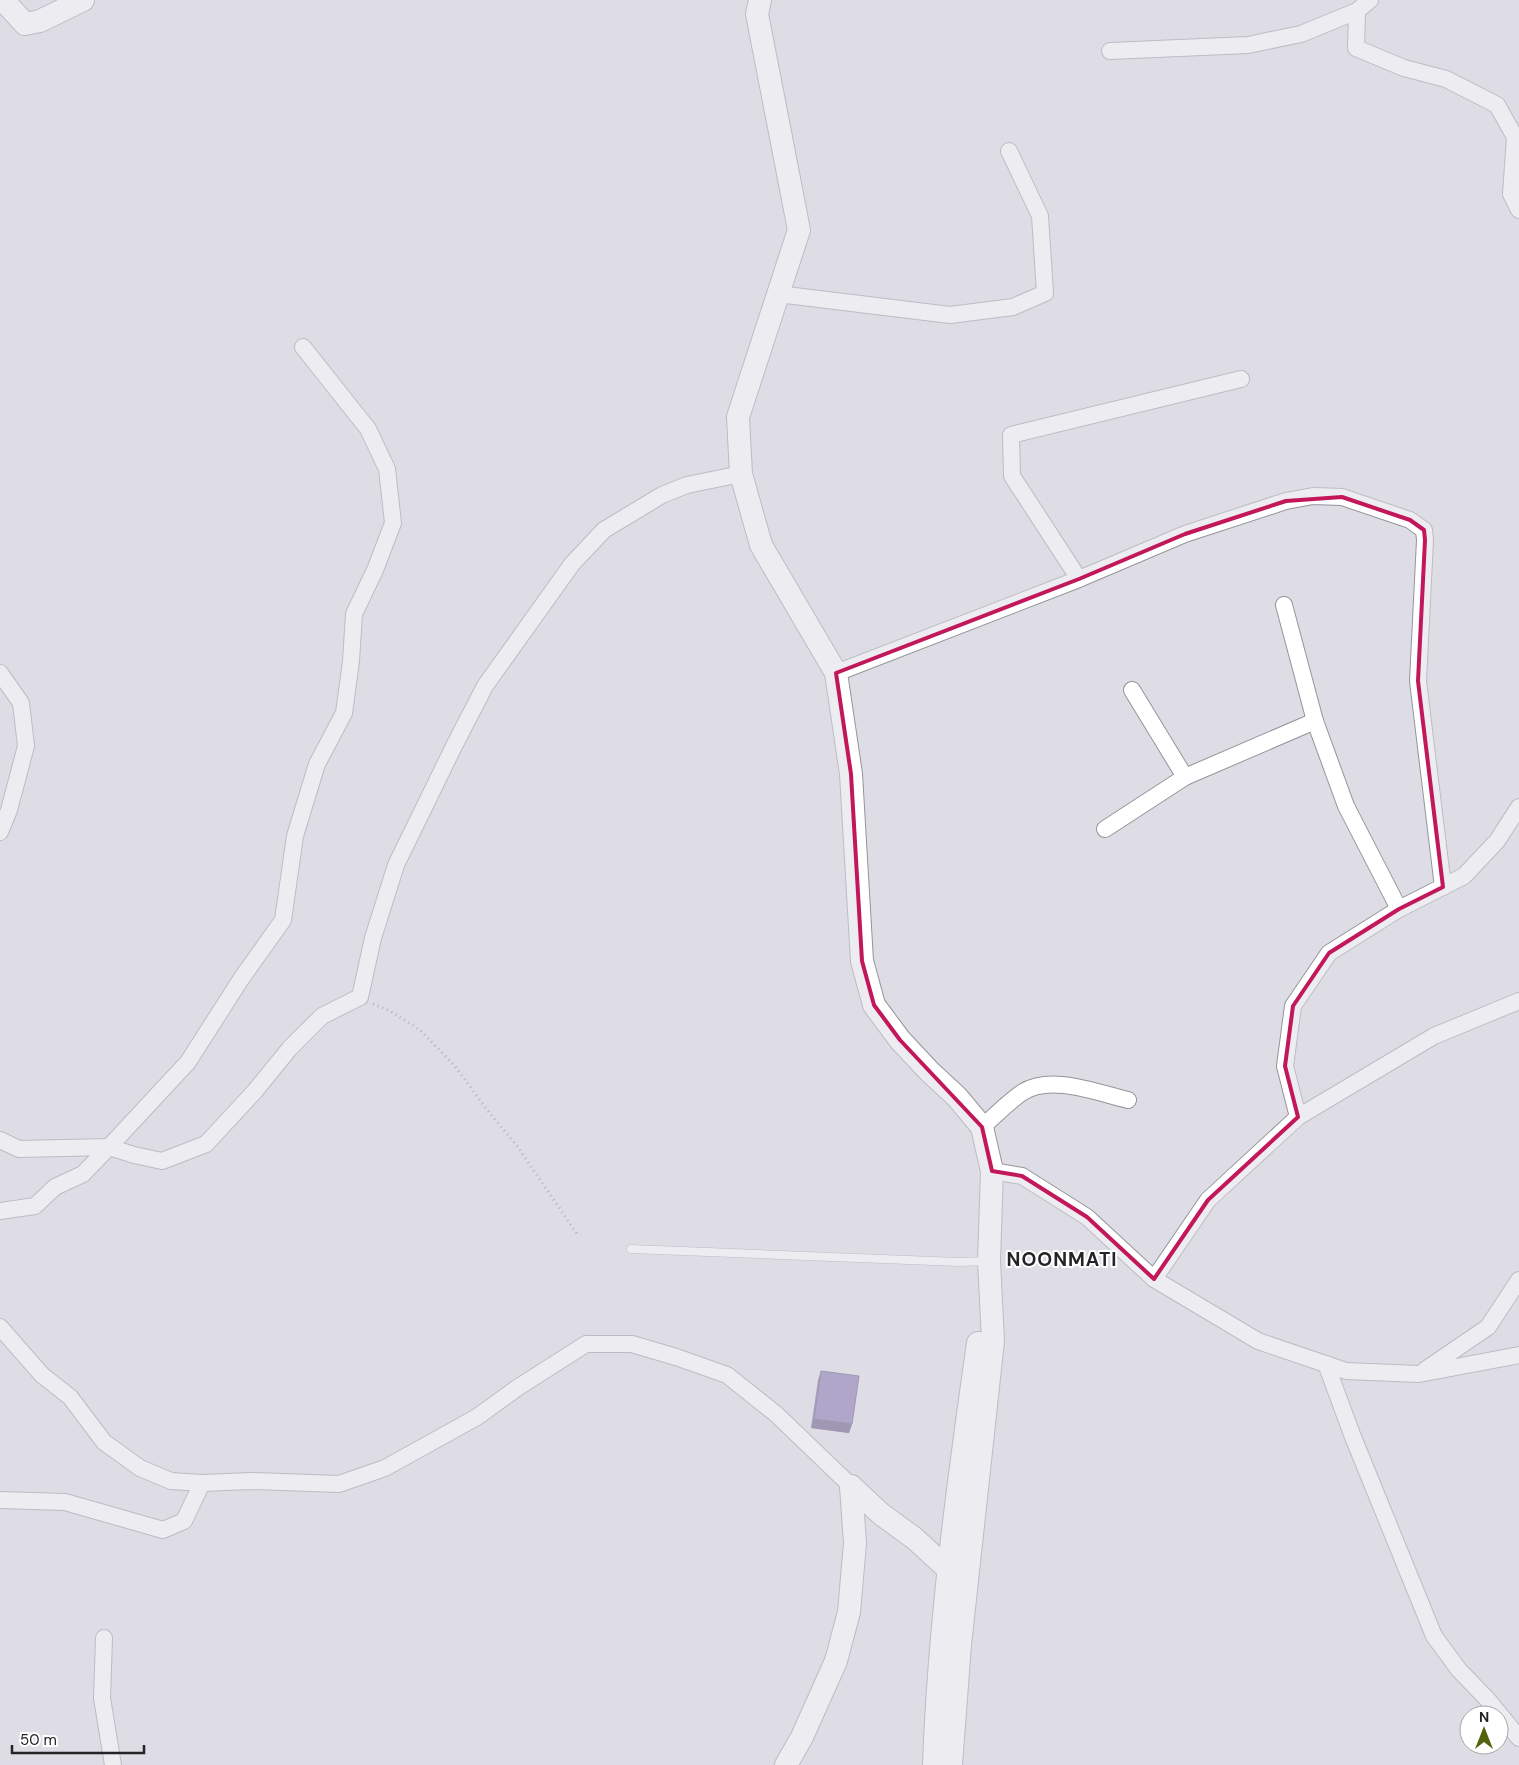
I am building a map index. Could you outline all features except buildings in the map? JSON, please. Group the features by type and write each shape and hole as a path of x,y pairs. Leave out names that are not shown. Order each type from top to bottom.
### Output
{"street":[{"path":"3,0 25,24 40,21 83,0"},
{"path":"1110,51 1248,45 1301,34 1357,11 1370,0"},
{"path":"762,5 798,230 738,417 741,474 762,545 836,673 851,774 862,961 874,1005 900,1040 957,1097 982,1127 992,1171 989,1261 993,1341 960,1645 943,1759"},
{"path":"1357,11 1356,48 1404,68 1446,79 1497,105 1515,137 1511,194 1519,210"},
{"path":"778,294 950,315 1013,307 1045,293 1040,216 1009,151"},
{"path":"0,1211 35,1206 55,1187 83,1174 188,1062 241,979 283,920 295,836 317,764 344,713 351,661 354,614 375,570 393,522 386,469 368,429 303,347"},
{"path":"1079,580 1012,476 1011,435 1241,379"},
{"path":"0,1140 19,1149 109,1147 162,1161 206,1144 255,1091 290,1048 322,1016 360,997 373,938 396,865 455,744 485,686 572,564 604,530 662,495 687,485 741,474"},
{"path":"836,673 1079,580 1185,534 1286,501 1313,496 1342,497 1410,520 1424,530 1425,540 1418,680 1443,887"},
{"path":"1284,605 1315,721 1346,806 1399,909"},
{"path":"0,673 22,702 26,746 9,810 0,832"},
{"path":"1132,690 1185,777"},
{"path":"1104,828 1185,777 1315,721"},
{"path":"1298,1117 1285,1066 1294,1006 1329,953 1399,909 1464,876 1497,841 1519,807"},
{"path":"1154,1279 1208,1200 1298,1117 1434,1036 1519,1001"},
{"path":"982,1127 1022,1092 1035,1086 1053,1084 1128,1100"},
{"path":"992,1171 1022,1176 1087,1217 1154,1279 1258,1341 1346,1371 1418,1374 1519,1355"},
{"path":"1418,1374 1488,1327 1519,1280"},
{"path":"943,1759 949,1570 963,1448 980,1330 991,1297"},
{"path":"0,1328 42,1375 70,1397 104,1442 140,1468 171,1481 202,1484 251,1481 339,1484 385,1468 477,1417 524,1383 586,1344 632,1344 727,1375 776,1414 881,1514 914,1538 949,1570"},
{"path":"1326,1364 1434,1636 1458,1670 1488,1700 1519,1738"},
{"path":"0,1500 65,1502 163,1530 184,1521 202,1484"},
{"path":"786,1765 802,1737 836,1661 849,1612 855,1543 851,1486"},
{"path":"104,1638 102,1698 113,1765"}],"lane":[{"path":"631,1249 959,1262 989,1261"}],"path":[{"path":"360,997 390,1011 420,1030 455,1066 517,1146 577,1234"}],"highlighted area":[{"path":"1342,497 1410,520 1424,530 1418,681 1443,887 1399,909 1329,953 1293,1006 1285,1066 1298,1117 1208,1200 1154,1279 1087,1217 1022,1176 992,1171 982,1127 900,1040 874,1005 862,961 851,774 836,673 1079,579 1185,534 1286,501"}],"district":[{"name":"NOONMATI","path":"1062,1259"}]}
